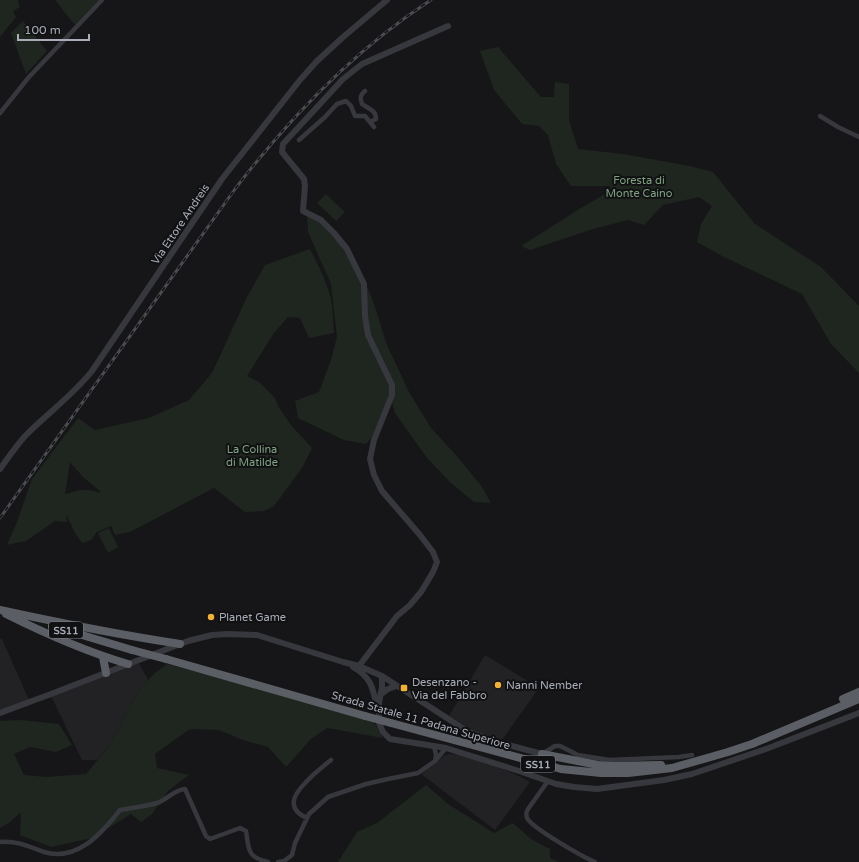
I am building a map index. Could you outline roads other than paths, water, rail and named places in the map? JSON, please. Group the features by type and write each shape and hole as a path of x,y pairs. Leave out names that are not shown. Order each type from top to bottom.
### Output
{"highway":[{"path":"0,610 66,624 180,644"},
{"path":"0,610 50,636 103,657 128,664"},
{"name":"Strada Statale 11 Padana Superiore","path":"0,610 132,650 536,763 561,769 601,774 660,770 688,764 752,744 859,699"},
{"path":"103,657 106,673"},
{"path":"752,744 785,725 859,692"},
{"path":"752,744 774,738 825,716 859,704"},
{"path":"542,754 587,763 612,766 688,764"}],"street":[{"path":"0,113 29,77 102,0"},
{"name":"Via Ettore Andreis","path":"0,470 17,445 27,434 70,396 92,371 222,179 300,80 317,61 342,38 387,0"},
{"path":"359,666 397,616 410,605 421,592 437,562 420,535 382,491 374,475 370,459 374,440 392,395 392,385 368,335 365,316 364,284 347,249 334,233 321,220 303,211 304,179 282,152 283,144 343,79 362,64 448,26"},
{"path":"365,91 361,95 360,99 362,104 374,110 376,114 376,119 370,122"},
{"path":"299,140 342,101 346,101 355,116 365,116 374,127"},
{"path":"820,116 859,137"},
{"path":"0,713 180,644 212,635 257,635 359,666 382,676 467,731 494,741 542,754 555,746 560,746 578,755 609,760 672,758 692,755"},
{"path":"347,663 365,676 371,684 379,712 381,727 383,732 390,739 446,748 548,781 574,787 597,789 664,780 692,774 766,749 816,728 859,713"},
{"path":"373,690 374,686 382,676"},
{"path":"379,712 382,676"},
{"path":"381,694 396,686"},
{"path":"434,746 436,755 434,761"},
{"path":"278,862 284,861 292,855 295,843 309,814 328,797 388,778 418,773 434,761 446,748"},
{"path":"307,818 295,809 295,794 330,760"},
{"path":"548,781 528,809 526,813 527,818 533,824 565,846 595,862"},
{"path":"0,842 15,842 55,855 76,851 108,826 120,810 158,803 169,798 181,789 185,789 206,836 210,839 240,828 246,831 250,854 258,860 268,862"}],"railway":[{"path":"0,518 235,189 256,162 301,110 325,86 376,40 431,0"}],"place":[{"name":"Planet Game","path":"211,617"},
{"name":"Nanni Nember","path":"498,685"},
{"name":"Desenzano - Via del Fabbro","path":"404,688"}],"park label":[{"name":"Foresta di Monte Caino","path":"639,186"},
{"name":"La Collina di Matilde","path":"252,455"}]}
